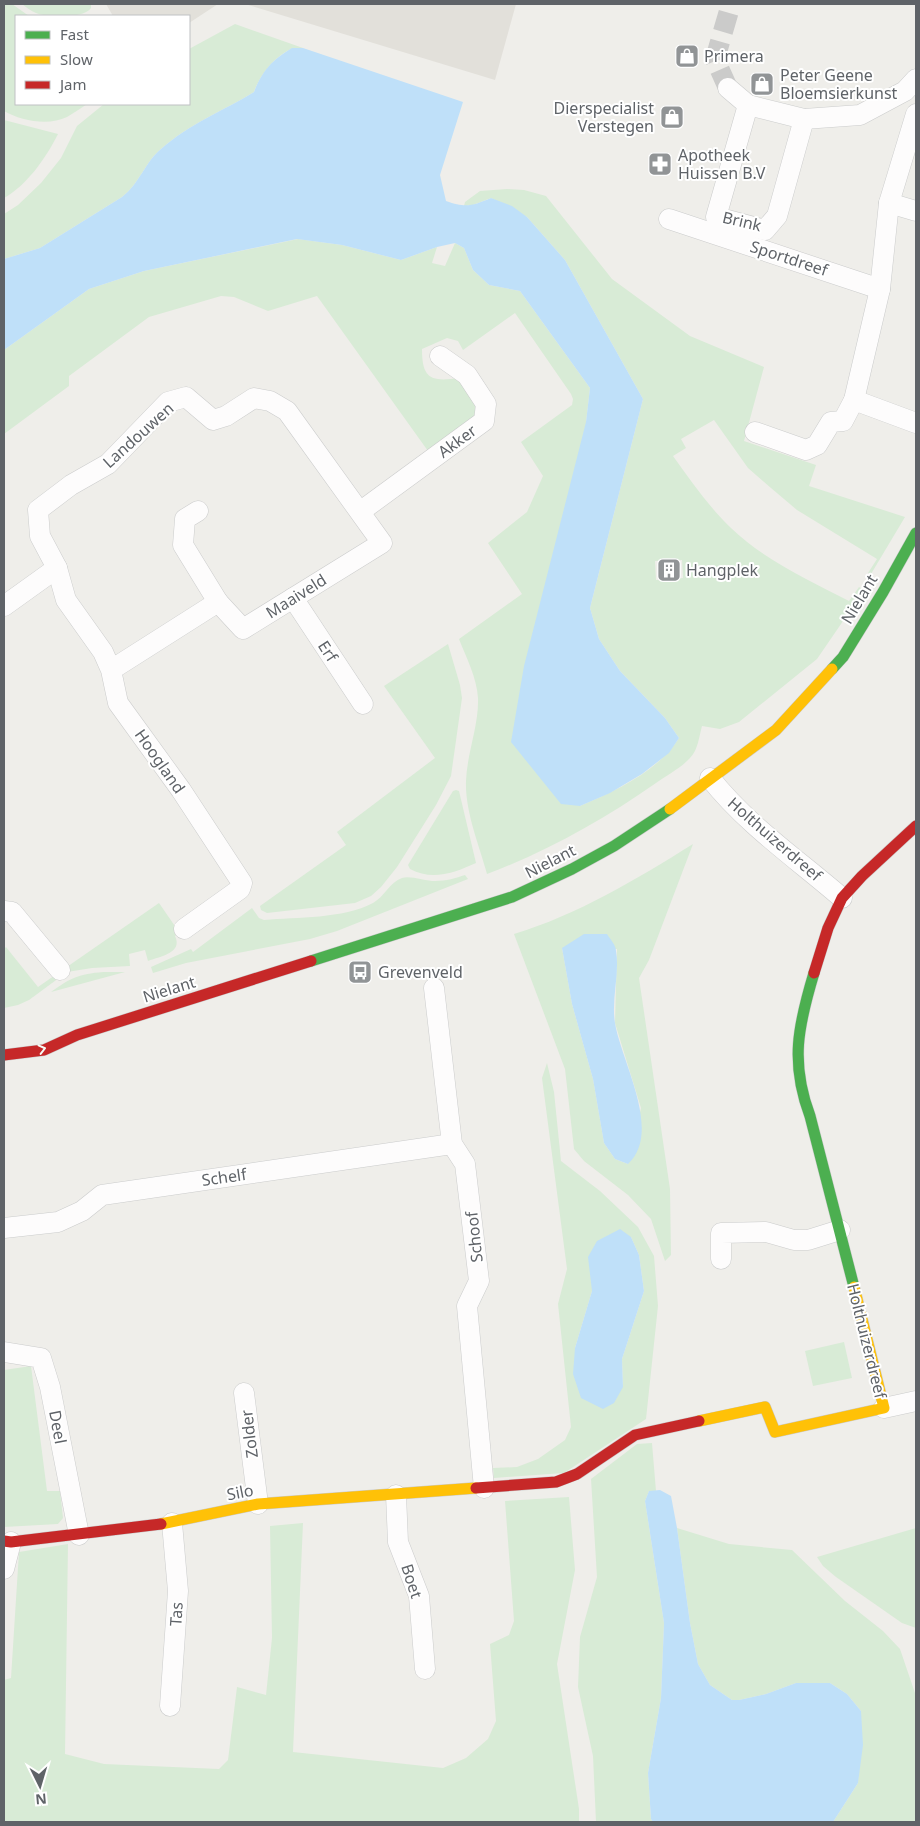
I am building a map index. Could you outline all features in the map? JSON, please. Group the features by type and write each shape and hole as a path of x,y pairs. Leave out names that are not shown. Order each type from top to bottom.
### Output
{"street":[{"path":"728,88 748,105 804,119 860,115 913,90"},
{"name":"Brink","path":"748,105 716,217 764,230 777,216 804,119"},
{"path":"754,432 806,450 818,445 832,422 843,421 854,400 880,289 890,203 916,114"},
{"path":"890,203 916,210"},
{"name":"Sportdreef","path":"669,219 880,289"},
{"name":"Akker","path":"361,511 484,421 486,404 467,375 440,356"},
{"name":"Landouwen","path":"57,568 40,536 38,510 71,485 108,464 168,402 186,397 213,420 226,416 254,398 270,401 287,411 361,511 382,543"},
{"path":"854,400 916,423"},
{"name":"Maaiveld","path":"198,511 185,519 183,545 218,602 243,629 382,543"},
{"name":"Nielant","path":"4,1055 44,1050 77,1035 528,890 614,846 662,815 776,730 808,698 843,657 916,533"},
{"path":"4,606 57,568"},
{"name":"Hoogland","path":"57,568 66,600 103,652 111,670 118,703 181,790 242,882 240,889 184,929"},
{"name":"Erf","path":"293,598 364,704"},
{"path":"111,670 218,602"},
{"name":"Holthuizerdreef","path":"710,778 728,800 758,829 842,898"},
{"name":"Holthuizerdreef","path":"484,1488 556,1482 577,1474 635,1435 765,1407 775,1432 884,1408 840,1230 810,1116 802,1095 797,1050 803,1011 825,937 842,898 862,876 916,826"},
{"path":"4,911 12,912 60,970"},
{"name":"Schoof","path":"434,988 452,1144 465,1164 479,1281 467,1306 484,1488"},
{"name":"Nielant","path":"51,1035 77,1035"},
{"name":"Schelf","path":"4,1228 58,1222 82,1211 102,1195 452,1144"},
{"path":"722,1259 721,1234 766,1232 794,1240 808,1240 840,1230"},
{"name":"Deel","path":"4,1352 41,1358 50,1387 79,1534"},
{"name":"Zolder","path":"244,1393 258,1504"},
{"path":"884,1408 916,1401"},
{"name":"Silo","path":"8,1542 172,1523 258,1504 484,1488"},
{"name":"Boet","path":"396,1494 398,1542 419,1596 425,1669"},
{"name":"Tas","path":"170,1706 178,1591 172,1523"},
{"path":"4,1569 8,1542"}],"shaded area":[{"path":"106,4 218,4 190,22 190,15 112,15"},
{"path":"245,4 516,4 495,80"}],"green space":[{"path":"4,4 12,4 28,15 15,15 15,105 85,105 60,120 44,122 27,120 4,111"},
{"path":"22,4 91,4 91,8 87,12 77,15 41,15"},
{"path":"235,24 303,48 291,49 273,62 260,79 254,92 183,132 161,149 155,154 122,197 40,248 4,259 4,214 18,205 41,183 61,158 77,126 103,105 190,105 190,48"},
{"path":"4,120 58,134 35,170 20,186 4,198"},
{"path":"524,190 546,196 612,279 690,336 764,367 744,441 816,465 809,486 905,517 871,574 868,573 877,559 797,510 771,488 748,468 714,420 681,439 686,448 673,456 700,494 731,528 744,539 787,569 849,601 859,587 862,589 817,659 739,722 720,729 702,726 695,751 690,758 636,797 553,845 487,874 473,828 466,793 468,760 475,729 478,698 476,683 459,639 522,594 488,543 527,512 543,476 521,442 572,405 573,399 515,313 463,350 458,341 447,338 422,349 422,359 426,372 435,378 459,378 474,396 478,412 470,424 428,451 317,296 268,311 234,297 221,296 149,317 69,376 69,386 4,434 4,350 89,289 144,271 298,239 342,245 401,260 437,247 432,263 445,266 455,243 464,248 473,270 489,285 520,291 590,388 586,422 580,806 622,786 659,761 679,738 665,718 620,671 599,639 590,608 643,399 565,260 527,217 491,198 473,205 464,206 465,202 480,191","holes":["682,560 683,578 656,580 655,561"]},
{"path":"448,644 462,698 451,776 436,805 397,867 371,896 355,903 267,913 261,910 260,906 346,845 337,832 435,758 384,686"},
{"path":"453,791 459,791 476,863 460,870 435,875 418,873 410,869 408,865"},
{"path":"693,844 649,960 639,978 670,1189 671,1255 665,1261 651,1219 628,1195 584,1161 574,1149 565,1069 514,934 561,917 606,895","holes":["562,948 617,949 615,1023 641,1108 628,1164 615,1159 604,1143 593,1079 572,1004"]},
{"path":"465,875 468,879 337,931 310,939 186,963 153,973 151,967 191,949 193,952 252,908 259,918 264,920 334,915 373,903 402,878 409,877 439,881"},
{"path":"159,903 179,932 175,936 176,946 169,953 148,961 145,950 129,954 130,966 92,968 67,972 29,1000 4,1008 4,949 6,947 38,987"},
{"path":"103,972 125,972 51,992 75,978"},
{"path":"547,1063 554,1092 561,1161 600,1191 638,1227 654,1256 658,1306 646,1419 564,1473 494,1478 493,1468 517,1467 538,1459 565,1440 571,1427 558,1304 567,1269 542,1078","holes":["631,1237 639,1255 644,1291 622,1359 623,1387 575,1348 592,1291"]},
{"path":"844,1342 852,1378 813,1386 805,1351"},
{"path":"31,1366 47,1491 60,1491 63,1518 58,1524 4,1527 4,1370"},
{"path":"652,1443 656,1491 649,1491 645,1501 664,1623 661,1698 648,1773 651,1819 653,1822 596,1822 593,1756 578,1687 580,1637 597,1577 591,1479 637,1444"},
{"path":"569,1497 575,1570 557,1664 579,1809 579,1822 4,1822 4,1680 11,1678 19,1552 68,1544 65,1754 104,1764 219,1769 228,1760 237,1687 266,1695 272,1638 270,1526 303,1523 293,1752 443,1768 466,1758 488,1739 496,1721 490,1644 509,1635 514,1621 505,1501"},
{"path":"677,1528 729,1544 792,1550 845,1601 883,1631 900,1649 916,1696 916,1822 833,1822 858,1783 861,1711 847,1694 830,1683 796,1683 766,1694 732,1700 710,1685 698,1664 690,1623"},
{"path":"916,1528 916,1628 902,1623 836,1577 823,1566 817,1557"}],"water":[{"path":"292,48 303,48 463,102 440,175 446,201 459,205 469,205 491,198 512,206 527,217 565,260 643,399 590,608 599,639 620,671 665,718 679,738 669,753 642,774 610,793 580,806 561,804 511,742 524,666 586,422 590,388 520,291 489,285 473,270 464,248 455,243 437,247 401,260 342,245 297,239 144,271 89,289 4,350 4,259 40,248 122,197 155,154 183,132 254,92 260,78 268,67"},
{"path":"584,934 607,934 616,949 615,1023 641,1115 642,1134 638,1150 628,1164 615,1159 604,1143 593,1079 572,1004 562,948"},
{"path":"620,1229 631,1237 639,1255 644,1291 622,1359 623,1387 614,1403 603,1409 581,1398 573,1374 575,1348 592,1291 588,1257 597,1241"},
{"path":"660,1490 671,1496 698,1664 710,1685 732,1700 739,1700 766,1694 796,1683 830,1683 847,1694 861,1711 863,1745 858,1783 833,1822 653,1822 651,1819 648,1773 661,1698 664,1623 645,1501 649,1491"}],"tunnel":[{"path":"728,88 715,59 731,4"}],"traffic: fast":[{"path":"832,669 843,657 916,533"},
{"path":"311,961 512,897 572,869 614,846 670,809"},
{"path":"814,973 800,1028 798,1044 800,1079 854,1287"}],"traffic: slow":[{"path":"670,809 776,730 832,669"},
{"path":"699,1421 765,1407 775,1432 884,1408 854,1287"},
{"path":"161,1524 258,1504 476,1488"}],"traffic: jam":[{"path":"814,973 828,928 842,898 862,876 916,826"},
{"path":"4,1055 44,1050 77,1035 311,961"},
{"path":"476,1488 556,1482 577,1474 635,1435 699,1421"},
{"path":"4,1541 11,1542 161,1524"}],"place":[{"name":"Primera","path":"687,56"},
{"name":"Peter Geene Bloemsierkunst","path":"762,84"},
{"name":"Dierspecialist Verstegen","path":"672,117"},
{"name":"Apotheek Huissen B.V","path":"660,164"},
{"name":"Hangplek","path":"669,570"},
{"name":"Grevenveld","path":"360,972"}]}
